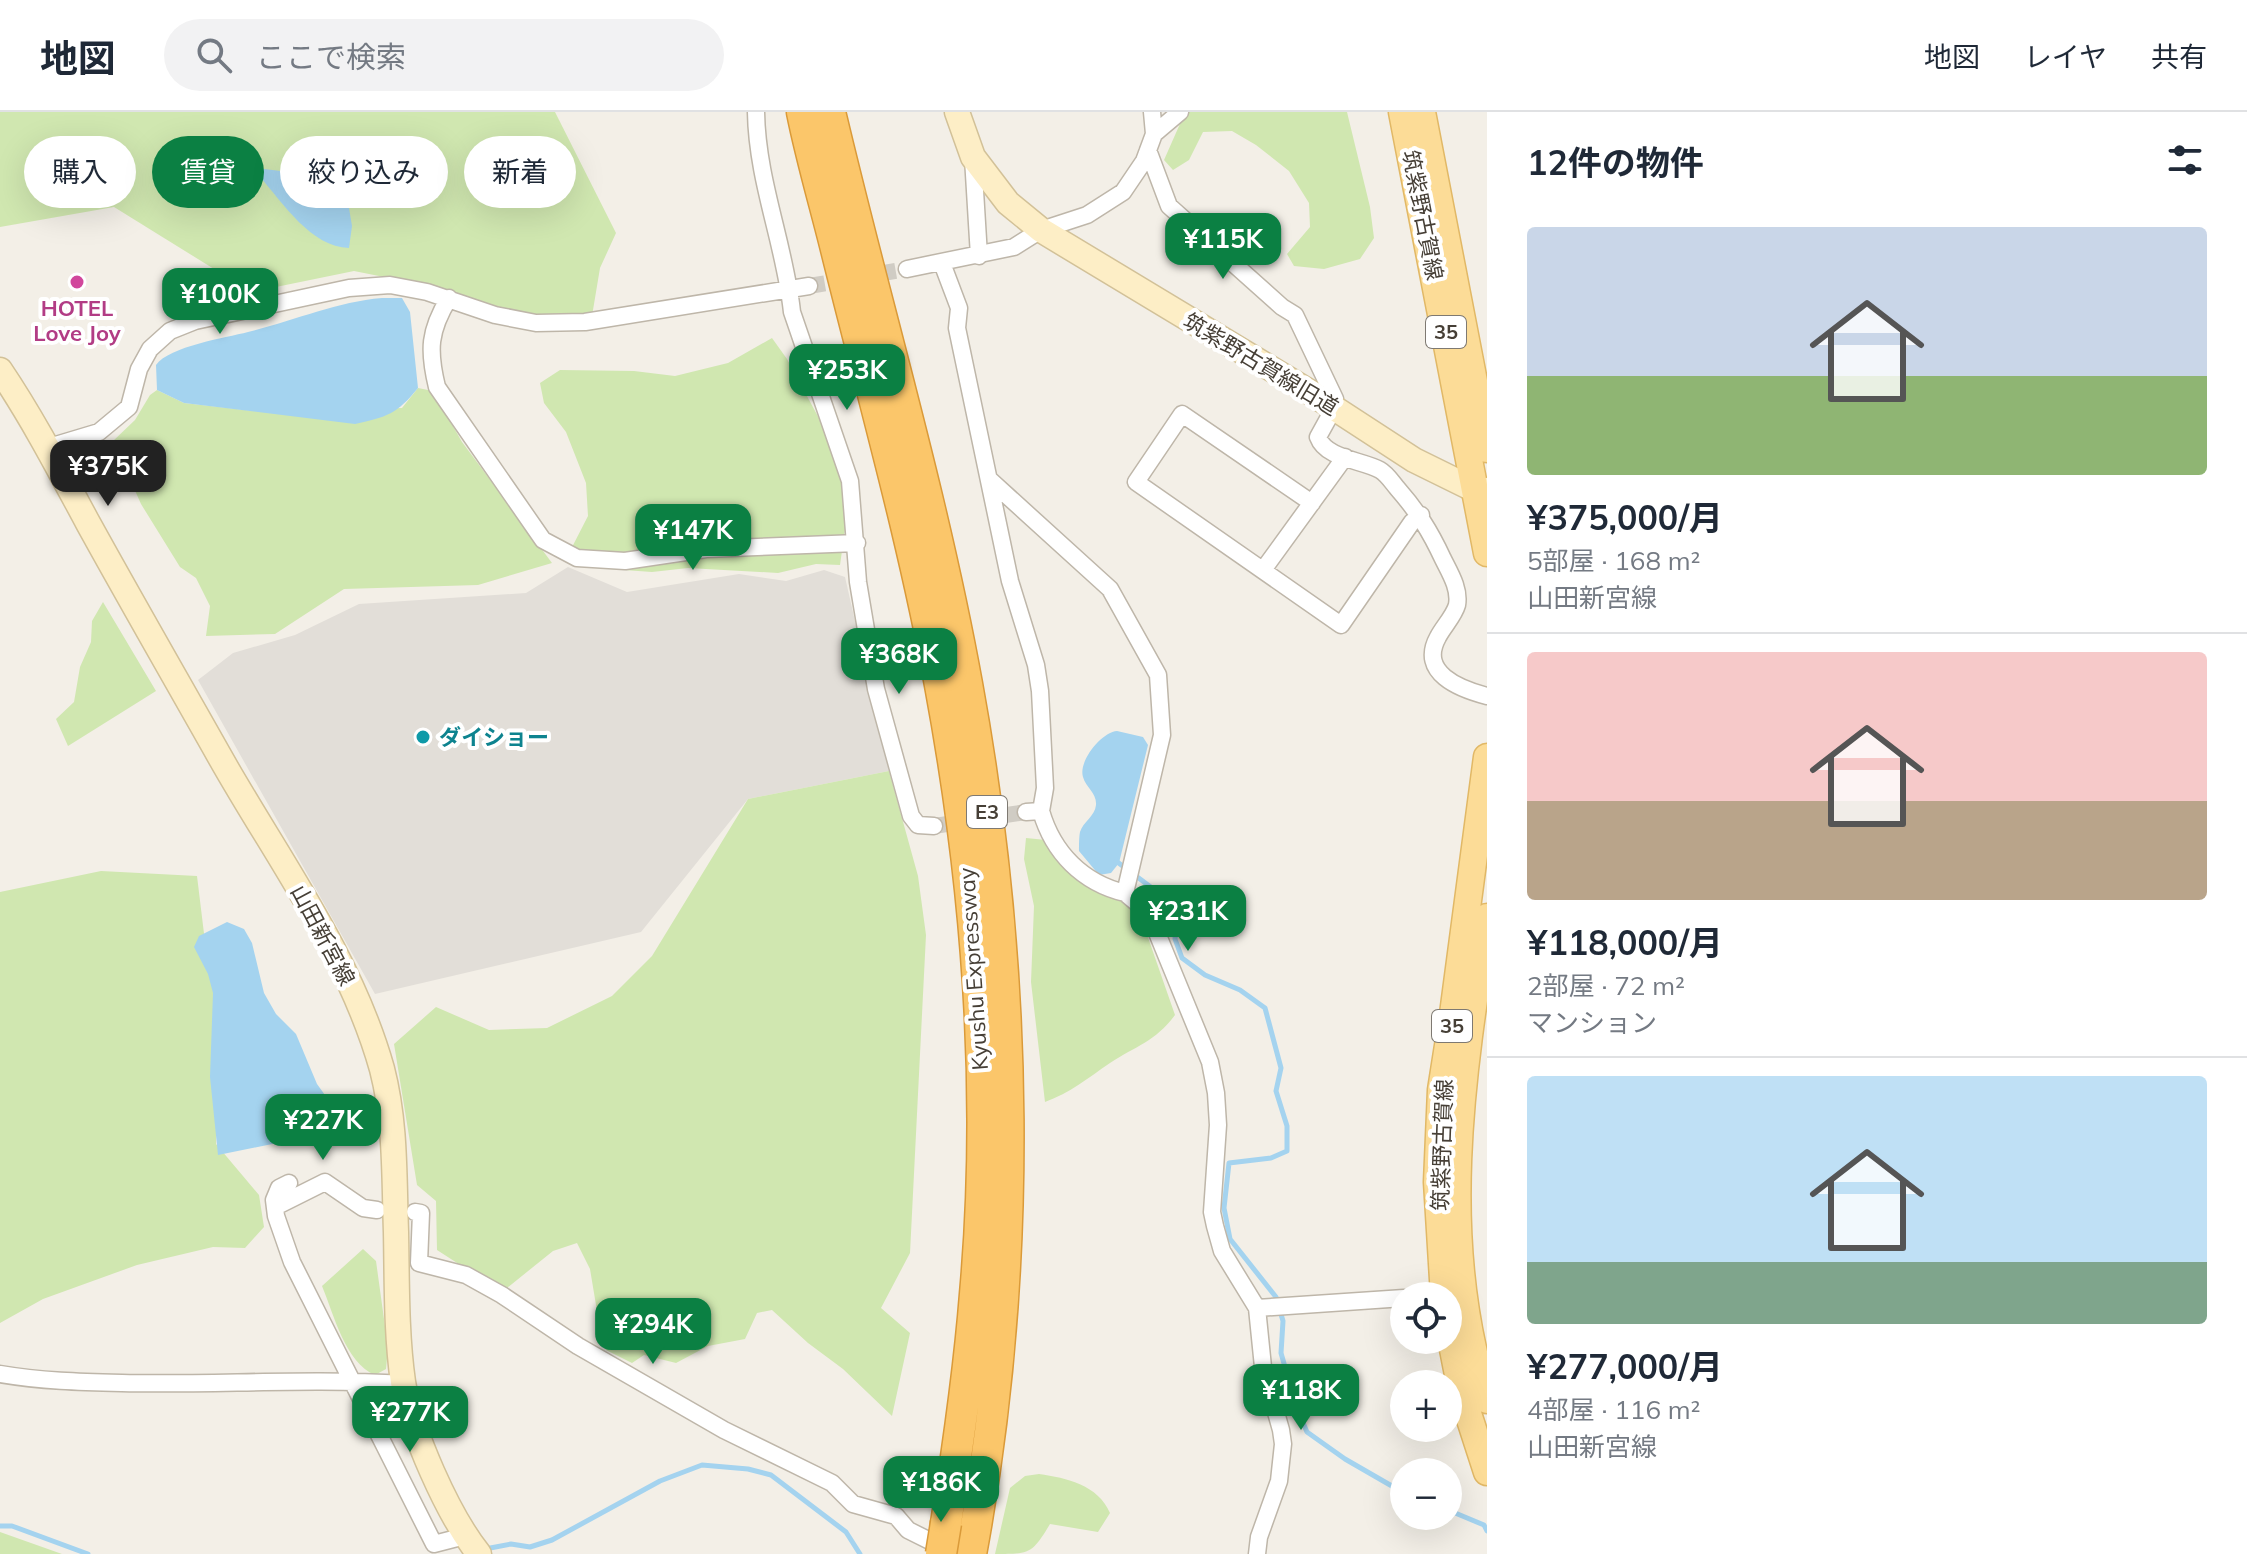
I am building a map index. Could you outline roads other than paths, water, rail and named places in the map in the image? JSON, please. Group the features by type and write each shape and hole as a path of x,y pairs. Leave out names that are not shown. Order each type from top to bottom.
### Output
{"highway":[{"name":"Kyushu Expressway","path":"802,112 914,562 940,683 960,803 973,918 980,1034 981,1153 976,1290 964,1406 941,1554"},
{"name":"Kyushu Expressway","path":"830,112 942,562 967,683 985,795 999,914 1007,1030 1008,1160 992,1419 974,1541"}],"main road":[{"name":"筑紫野古賀線旧道","path":"957,112 973,157 1008,203 1041,230 1414,460 1482,490"},
{"name":"筑紫野古賀線","path":"1402,112 1482,490 1487,553"},
{"name":"筑紫野古賀線","path":"1422,112 1487,449"},
{"name":"山田新宮線","path":"0,370 49,447 232,778 307,901 349,983 382,1070 395,1146 404,1384 443,1497 472,1545"},
{"name":"筑紫野古賀線","path":"1448,1282 1437,1182 1441,1090 1487,757"},
{"name":"筑紫野古賀線","path":"1450,1282 1465,1053 1487,917"},
{"name":"筑紫野古賀線","path":"1462,1330 1487,1400"},
{"path":"1454,1354 1462,1395 1487,1472"}],"street":[{"path":"756,112 756,137 767,200 792,312 850,481 858,582 876,689 911,816 918,825 934,826"},
{"path":"1152,112 1151,142 1169,206 1282,307 1295,315 1335,399 1334,408 1318,437 1321,445 1383,471 1421,515 1457,590 1457,607 1436,640 1434,658 1439,673 1465,690 1487,696"},
{"path":"907,269 1014,247 1041,230 1087,215 1123,192 1144,161 1151,142 1180,112"},
{"path":"973,157 979,256"},
{"path":"942,263 959,308 957,328 1010,581 1036,665 1045,788 1033,811 1073,866 1103,888 1125,893 1153,923 1210,1062 1218,1125 1212,1212 1222,1251 1257,1308 1263,1367 1283,1444 1279,1481 1259,1537 1257,1554"},
{"path":"49,447 99,432 129,407 139,369 150,349 170,331 195,321 349,288 390,285 449,298 495,315 536,323 573,322 809,286"},
{"path":"449,298 437,318 431,339 437,387 543,540 577,558 625,561 706,549 857,543"},
{"path":"1312,503 1182,414 1136,482 1341,625 1412,522 1421,515"},
{"path":"1263,570 1345,457"},
{"path":"990,480 1110,589 1158,675 1162,735 1125,893"},
{"path":"275,1207 325,1182 363,1208 377,1210"},
{"path":"289,1183 279,1188 274,1200 292,1262 374,1429 434,1544 472,1545"},
{"path":"415,1212 421,1213 419,1263 466,1275 578,1346 711,1422 832,1483 853,1504 896,1516 908,1530 957,1554"},
{"path":"1257,1308 1390,1299"},
{"path":"0,1374 40,1381 211,1385 353,1381 404,1384"}],"water":[{"path":"264,169 280,171 280,201 264,182"},
{"path":"286,208 349,208 352,226 349,248 322,240"},
{"path":"382,298 402,298 410,312 418,388 404,404 383,416 355,424 184,403 157,390 156,365 173,353 331,308"},
{"path":"1117,731 1143,737 1148,745 1119,863 1111,873 1099,875 1079,851 1080,832 1096,805 1082,770 1092,748 1105,736"},
{"path":"227,922 244,929 252,943 264,993 276,1014 296,1034 317,1084 335,1109 331,1132 218,1155 210,1077 213,993 208,974 194,947 199,936"}],"waterway":[{"path":"1116,861 1164,897 1176,922 1175,939 1182,958 1205,975 1240,990 1265,1008 1281,1068 1276,1091 1287,1126 1287,1151 1271,1158 1229,1163 1224,1208 1230,1239 1276,1297 1283,1321 1281,1353 1307,1432 1390,1485"},
{"path":"485,1549 511,1544 530,1547 552,1540 660,1481 702,1465 748,1469 771,1475 846,1532 860,1554"},
{"path":"1462,1516 1484,1525 1487,1531"},
{"path":"0,1526 12,1526 88,1554"}],"tunnel":[{"path":"809,286 907,269"},
{"path":"934,826 1026,812"}],"place":[{"name":"HOTEL Love Joy","path":"77,282"},
{"name":"ダイショー","path":"423,737"}]}
